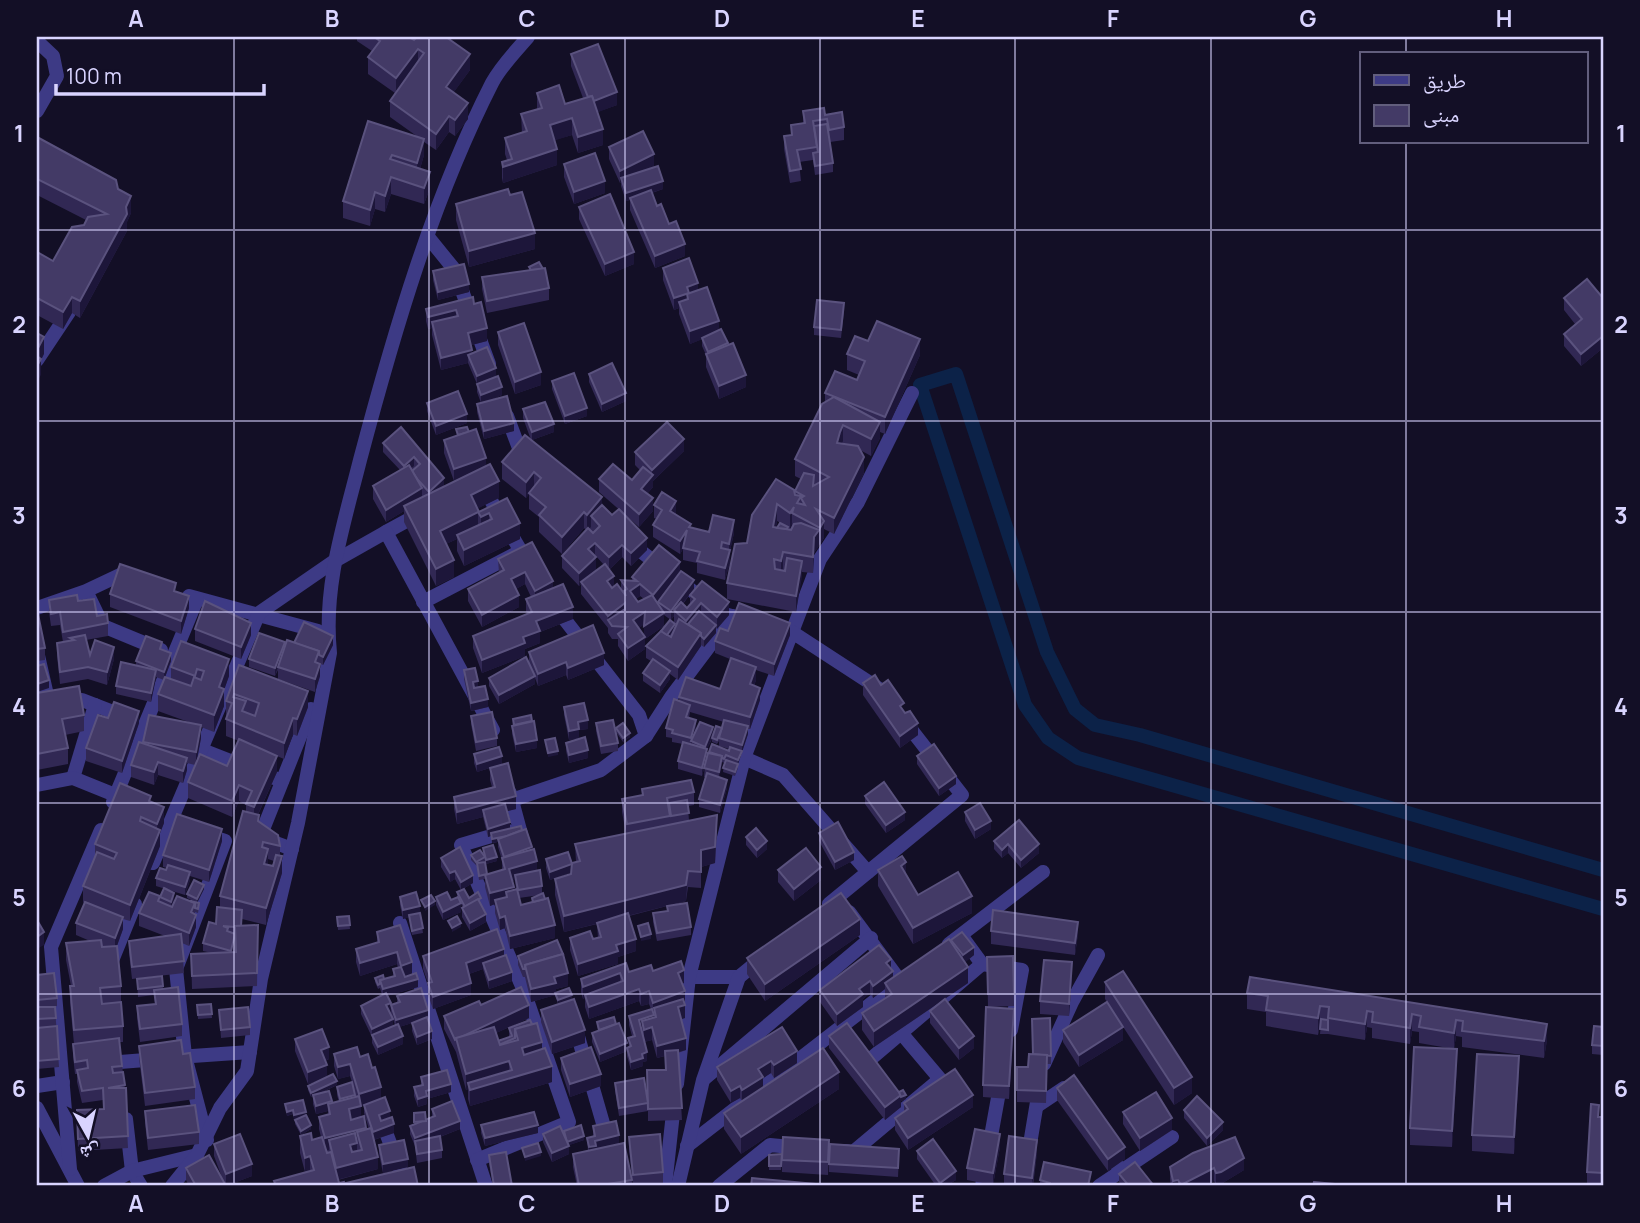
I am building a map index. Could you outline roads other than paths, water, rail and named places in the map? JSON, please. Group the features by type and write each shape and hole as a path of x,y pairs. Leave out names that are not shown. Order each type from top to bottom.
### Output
{"street":[{"path":"292,849 260,836 330,653 328,634 333,562 379,386 447,183 494,80 528,37"},
{"path":"37,41 53,56 57,76 37,111"},
{"path":"428,237 454,269 523,464"},
{"path":"37,358 74,304"},
{"path":"665,1186 689,977 744,758 820,559 858,502 912,393"},
{"path":"478,479 535,575"},
{"path":"111,977 110,965 143,887 176,823 201,749 258,613 333,562 433,507"},
{"path":"386,532 493,730 496,741"},
{"path":"622,536 722,613 792,632 877,685 961,795 817,913"},
{"path":"424,602 521,551"},
{"path":"37,608 86,591 122,574 147,582"},
{"path":"86,591 103,626 178,657"},
{"path":"172,591 328,634"},
{"path":"548,598 639,715 646,736"},
{"path":"70,1168 51,947 116,795 150,727 178,657 197,599"},
{"path":"512,800 601,770 646,736 670,697 732,616"},
{"path":"37,651 43,705 82,700 150,727"},
{"path":"73,778 95,705"},
{"path":"172,1186 197,1155 211,1144 220,1108 247,1071 261,979 292,849 310,708"},
{"path":"178,739 282,781"},
{"path":"744,758 783,775 868,872"},
{"path":"506,776 527,854"},
{"path":"37,785 73,778 138,806"},
{"path":"176,823 225,841 176,969 185,1056 211,1144"},
{"path":"477,1160 569,1122 524,991 461,845 520,828"},
{"path":"940,951 1042,872"},
{"path":"687,1146 835,1039 905,978 837,897"},
{"path":"400,923 486,1186"},
{"path":"37,930 51,947"},
{"path":"961,935 982,964 1022,970 982,1186"},
{"path":"703,1080 871,938"},
{"path":"677,1186 703,1080 739,978 768,953"},
{"path":"1023,1186 1044,1064 1072,1002 1098,955"},
{"path":"859,1069 982,964"},
{"path":"689,977 739,978"},
{"path":"571,1012 621,1186"},
{"path":"719,1186 770,1145 853,1152 892,1112 940,1079 902,1034"},
{"path":"120,1063 250,1052"},
{"path":"37,1086 63,1082"},
{"path":"1037,1106 1064,1087 1079,1108"},
{"path":"374,1099 406,1186"},
{"path":"125,1103 132,1171 141,1186"},
{"path":"37,1108 78,1186"},
{"path":"1099,1186 1172,1136"},
{"path":"1100,1140 1121,1171"},
{"path":"104,1186 132,1171 197,1155"}],"waterway":[{"path":"1603,870 1140,735 1095,725 1075,709 1047,652 956,374 920,385 1025,705 1048,738 1078,758 1603,909"}]}
